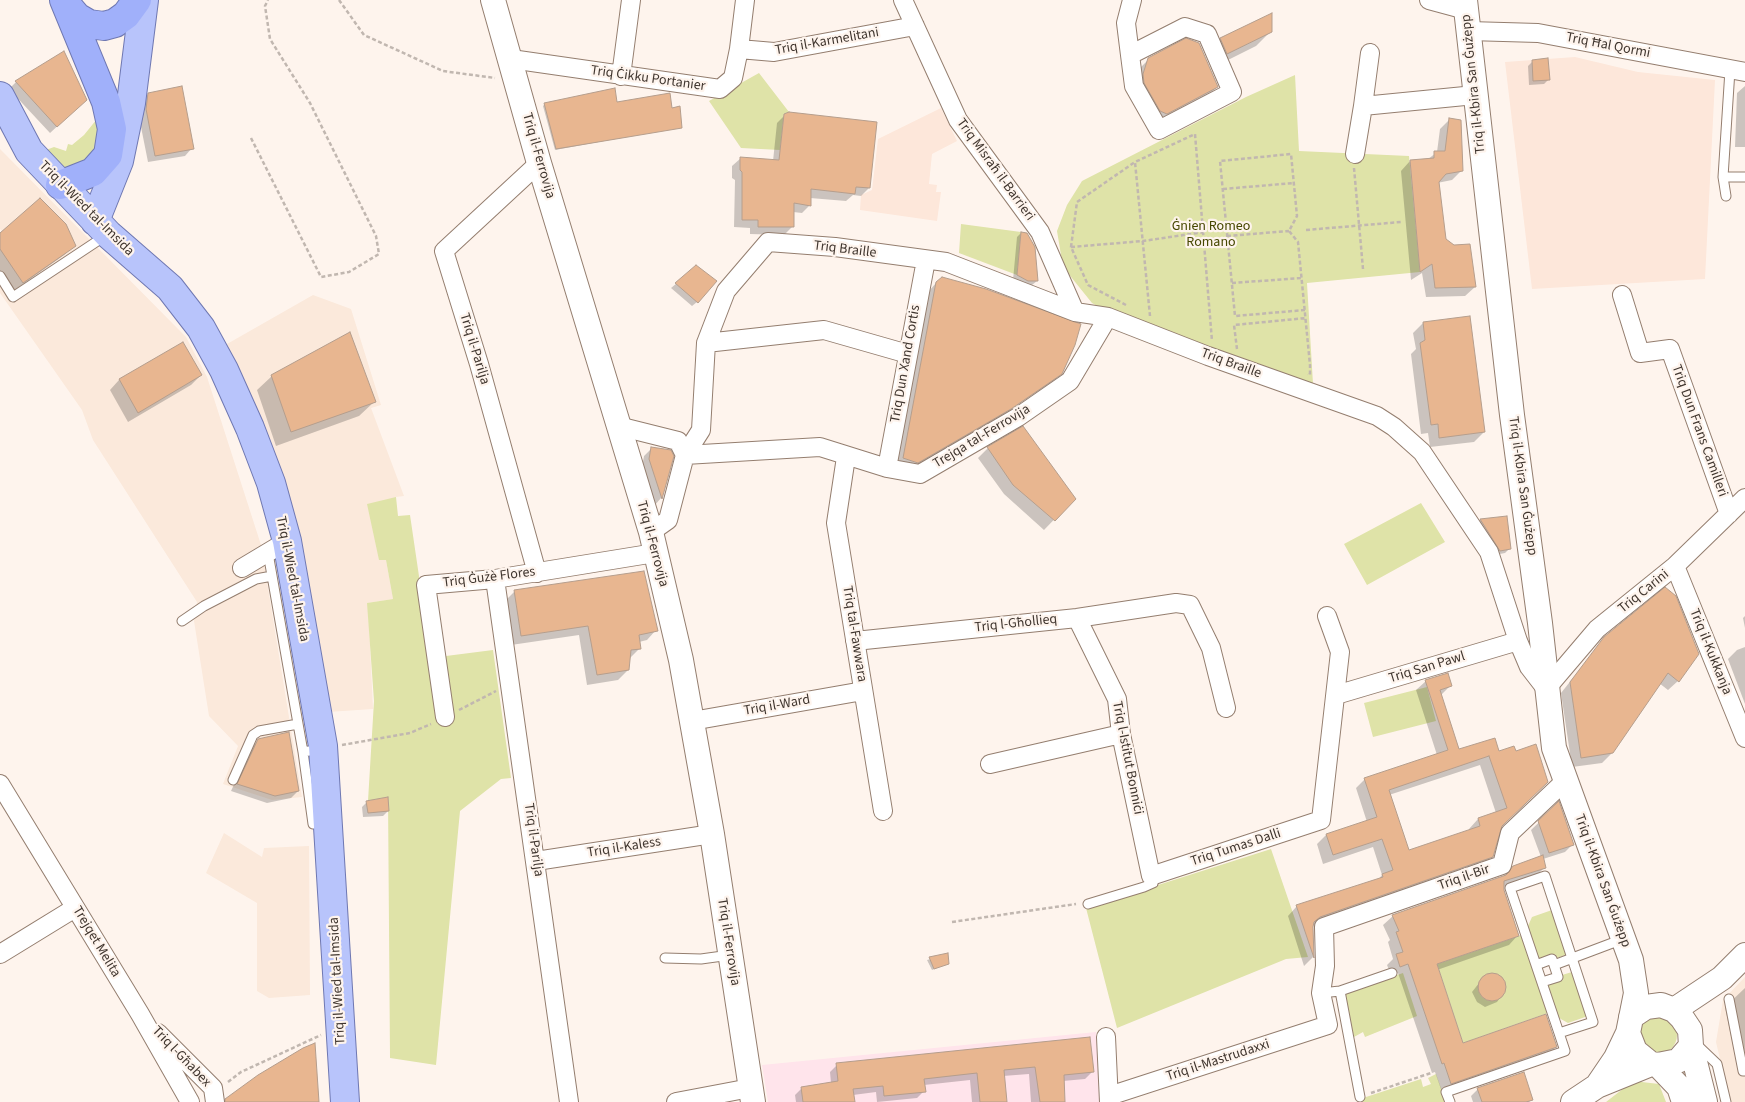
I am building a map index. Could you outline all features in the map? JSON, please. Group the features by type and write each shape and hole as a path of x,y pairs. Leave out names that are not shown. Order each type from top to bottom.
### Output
{"highway":[{"path":"63,1 76,17 89,24 104,26 115,23 126,15 136,0"},
{"path":"60,185 93,172 108,155 112,129 106,102 63,1"}],"main road":[{"path":"101,228 119,161 131,103 144,0"},
{"name":"Triq il-Ferrovija","path":"493,0 539,163 653,542 681,660 712,834 752,1095"},
{"name":"Triq il-Kbira San Ġużepp","path":"1467,14 1512,416 1540,623 1554,748 1627,950 1636,994 1630,1025 1616,1058 1597,1086"},
{"name":"Triq il-Wied tal-Imsida","path":"0,96 10,111 24,142"},
{"name":"Triq il-Wied tal-Imsida","path":"0,125 24,142 60,185 101,228 170,288 201,328 224,370 250,428 271,483 277,547 313,750 341,1030 345,1102"},
{"name":"Triq il-Kbira San Ġużepp","path":"1627,950 1668,1007"},
{"path":"1573,1102 1597,1086 1654,1064 1678,1061 1690,1038 1726,989 1745,956"},
{"path":"1684,1102 1679,1087 1654,1064 1635,1051 1630,1025 1646,1007 1668,1007 1726,989"},
{"path":"1668,1007 1690,1038 1705,1102"}],"street":[{"path":"622,76 631,0"},
{"name":"Triq Ċikku Portanier","path":"510,58 622,76 720,88 733,78 739,49 745,0"},
{"name":"Triq Misraħ il-Barrieri","path":"903,0 958,120 1040,232 1075,312"},
{"path":"1130,55 1184,27 1207,34 1232,92 1159,130 1134,86 1130,55 1126,23 1132,0"},
{"name":"Triq Ħal Qormi","path":"1429,0 1467,14 1538,33 1737,71"},
{"name":"Triq il-Karmelitani","path":"739,49 774,52 915,26"},
{"path":"1355,161 1370,53"},
{"path":"1363,106 1475,95"},
{"name":"Triq il-Parilja","path":"537,573 479,364 444,251 539,163"},
{"name":"Triq Braille","path":"706,343 726,292 768,242 834,247 946,262 1075,312 1108,317 1208,356 1396,423 1422,452 1489,552 1518,641 1530,667 1546,689"},
{"name":"Triq Dun Xand Cortis","path":"887,468 926,260"},
{"name":"Triq Dun Frans Camilleri","path":"1622,295 1640,354 1670,350 1728,514"},
{"name":"Trejqa tal-Ferrovija","path":"686,455 820,447 846,457 887,468 920,474 1025,412 1070,381 1108,317"},
{"path":"653,542 668,520 686,455 701,430 706,343 824,330 908,354"},
{"path":"618,426 678,441 686,455"},
{"name":"Triq tal-Fawwara","path":"846,457 836,523 862,692 883,811"},
{"name":"Triq Carini","path":"1546,689 1597,629 1675,566 1745,498"},
{"name":"Triq Ġużè Flores","path":"445,717 426,585 537,573 653,542"},
{"path":"242,568 277,547"},
{"name":"Triq il-Kukkanja","path":"1675,566 1745,738"},
{"name":"Triq il-Parilja","path":"495,579 569,1102"},
{"name":"Triq l-Għollieq","path":"855,641 1077,618 1176,603 1190,605 1211,648 1226,708"},
{"path":"1327,616 1340,652 1336,695"},
{"name":"Triq l-Istitut Bonniċi","path":"1077,618 1117,699 1121,734 1151,876"},
{"name":"Triq San Pawl","path":"1336,695 1518,641"},
{"name":"Triq il-Ward","path":"692,721 862,692"},
{"name":"Triq Tumas Dalli","path":"1151,876 1319,825 1336,695"},
{"path":"990,764 1121,734"},
{"name":"Triq il-Bir","path":"1320,993 1325,966 1324,927 1502,865 1510,833 1565,781"},
{"name":"Trejqet Melita","path":"0,784 140,1014 190,1102"},
{"name":"Triq il-Kaless","path":"536,861 712,834"},
{"path":"0,954 75,908"},
{"name":"Triq il-Mastrudaxxi","path":"1109,1099 1328,1025 1320,993"},
{"name":"Triq l-Għabex","path":"140,1014 215,1096"},
{"path":"1106,1038 1109,1099"},
{"path":"676,1102 752,1095"}],"lane":[{"path":"1726,196 1723,177 1737,71"},
{"path":"1723,177 1745,177"},
{"path":"0,276 13,297 101,228"},
{"path":"277,547 272,576 298,724 313,750 314,824"},
{"path":"182,621 204,606 256,579 272,576"},
{"path":"233,780 253,735 259,731 298,724"},
{"path":"1088,904 1149,886 1153,883 1151,876"},
{"path":"1450,1102 1446,1092 1565,1051 1510,888 1545,876 1593,1022 1559,1033"},
{"path":"1554,965 1572,959 1627,950"},
{"path":"665,958 701,959 730,955"},
{"path":"1536,965 1552,959 1558,976 1542,982"},
{"path":"1320,993 1340,991 1392,972"},
{"path":"1726,989 1743,1071 1745,1071"},
{"path":"1340,991 1360,1097"},
{"path":"1690,1038 1717,1064 1726,1102"}],"path":[{"path":"251,138 321,277 349,272 379,254 376,236 310,103 270,39 265,6 268,0"},
{"path":"339,0 364,35 443,71 517,81"},
{"path":"1127,306 1088,285 1071,247 1077,202 1135,162 1195,134 1211,338 1202,336"},
{"path":"1290,231 1297,216 1291,154 1220,161 1235,316 1305,310"},
{"path":"1355,161 1363,269"},
{"path":"1135,162 1150,319 1142,315"},
{"path":"1223,189 1294,183"},
{"path":"1306,230 1359,224 1401,222"},
{"path":"1228,236 1290,231"},
{"path":"1290,231 1298,242 1310,375 1301,372"},
{"path":"1071,247 1143,241 1204,232"},
{"path":"1232,283 1302,278"},
{"path":"1238,354 1234,325 1306,318"},
{"path":"313,750 410,734 511,683"},
{"path":"952,922 1088,904"},
{"path":"215,1096 250,1068 315,1037 341,1030"},
{"path":"1360,1097 1432,1073"}],"shaded area":[{"path":"1575,57 1638,72 1715,80 1705,279 1532,289 1505,62"},
{"path":"941,108 957,141 932,154 929,184 937,185 936,192 941,192 937,221 860,210 861,195 872,190 878,139"},
{"path":"0,149 186,337 207,377 261,545 302,797 272,800 223,784 238,746 209,716 194,621 197,602 93,440 82,410 0,293 0,235 3,232 0,229"},
{"path":"313,295 351,309 381,405 371,408 404,496 396,497 380,560 386,560 393,599 368,603 373,709 328,712 220,348"},
{"path":"224,833 262,857 264,848 309,846 310,995 269,998 257,991 257,903 206,873"},
{"path":"1745,977 1745,1102 1730,1102 1716,1042 1723,1000"},
{"path":"1096,1032 1101,1102 768,1102 762,1065"}],"green space":[{"path":"759,73 789,112 784,114 780,150 741,148 709,101"},
{"name":"Ġnien Romeo Romano","path":"1295,75 1299,151 1409,156 1420,272 1307,283 1313,384 1106,311 1092,303 1063,267 1057,231 1067,205 1082,181 1246,97"},
{"path":"101,114 105,143 70,174 46,150 54,147 66,151 68,144 72,145 84,135"},
{"path":"961,224 1021,232 1017,275 959,253"},
{"path":"396,497 398,516 410,515 430,651 446,656 493,650 511,778 501,779 460,811 436,1065 390,1058 388,797 368,801 374,701 367,603 393,599 386,560 379,560 367,504"},
{"path":"1421,503 1445,542 1367,585 1344,544"},
{"path":"1427,687 1436,721 1373,737 1364,703"},
{"path":"1271,849 1308,957 1286,959 1117,1028 1086,908"},
{"path":"1552,910 1567,954 1557,958 1555,954 1539,959 1528,926 1532,917"},
{"path":"1522,935 1548,1013 1463,1043 1437,964"},
{"path":"1572,972 1588,1016 1568,1023 1559,1018 1548,985 1563,980 1562,975"},
{"path":"1403,973 1417,1016 1365,1037 1363,1032 1354,1037 1344,993"},
{"path":"1658,1016 1671,1022 1677,1035 1671,1048 1658,1054 1645,1048 1639,1035 1645,1022"},
{"path":"1436,1074 1446,1102 1363,1102 1363,1098 1421,1079 1423,1087 1431,1084 1428,1078"},
{"path":"1633,1081 1659,1084 1666,1102 1606,1102"}],"building":[{"path":"1272,13 1272,32 1227,54 1220,38"},
{"path":"1186,38 1199,43 1218,87 1167,114 1160,111 1144,83 1143,74 1148,58"},
{"path":"64,51 87,100 57,127 15,81"},
{"path":"1548,58 1550,80 1533,81 1532,60"},
{"path":"182,86 194,149 155,156 146,109 148,93"},
{"path":"615,88 617,102 670,93 672,108 680,106 682,128 556,149 544,103"},
{"path":"789,112 877,122 870,188 856,187 855,194 811,189 811,206 794,203 794,227 758,227 758,220 742,220 742,172 740,170 740,157 779,160 784,114"},
{"path":"1449,118 1461,120 1463,171 1446,174 1439,182 1446,239 1454,245 1470,244 1476,287 1435,288 1432,264 1420,272 1410,160 1434,158 1434,151 1445,151"},
{"path":"40,198 66,224 76,246 23,283 0,249 0,233"},
{"path":"1021,232 1027,233 1035,247 1038,281 1028,281 1017,275"},
{"path":"696,265 717,281 698,303 675,283"},
{"path":"942,277 986,289 1081,324 1075,345 1062,374 1011,409 918,463 903,458 936,282"},
{"path":"1470,316 1485,432 1439,438 1438,424 1431,425 1420,343 1425,340 1423,322"},
{"path":"350,332 376,402 291,432 271,375"},
{"path":"183,342 202,375 138,413 119,379"},
{"path":"1023,426 1076,499 1055,521 1013,485 987,447"},
{"path":"651,447 671,450 674,456 662,499 649,459"},
{"path":"1507,516 1511,549 1500,551 1480,519"},
{"path":"644,571 658,631 639,635 641,649 631,650 629,670 597,675 588,626 521,636 514,590"},
{"path":"1665,587 1676,596 1699,654 1679,682 1668,673 1613,753 1581,758 1570,682 1604,637"},
{"path":"1448,673 1452,686 1440,690 1459,749 1495,738 1499,751 1514,746 1516,751 1536,744 1548,782 1502,826 1493,857 1320,917 1314,922 1313,927 1314,958 1296,905 1383,877 1382,874 1393,870 1382,839 1333,855 1326,834 1377,817 1364,778 1448,750 1425,680","holes":["1489,756 1507,808 1478,818 1480,826 1409,850 1389,790"]},
{"path":"289,732 299,791 275,796 237,784 258,739"},
{"path":"388,797 389,811 368,813 366,801"},
{"path":"1559,801 1574,845 1549,853 1538,821"},
{"path":"1543,855 1546,868 1504,881 1504,890 1519,936 1437,964 1463,1043 1546,1014 1557,1047 1451,1084 1444,1063 1442,1064 1408,964 1400,967 1396,954 1403,952 1396,932 1399,931 1392,915 1506,875 1513,866"},
{"path":"948,953 949,964 934,969 929,957"},
{"path":"1492,973 1502,977 1506,987 1502,997 1492,1001 1482,997 1478,987 1482,977"},
{"path":"1090,1037 1094,1072 1064,1075 1065,1102 1040,1102 1035,1067 1004,1070 1007,1102 980,1102 977,1073 924,1079 926,1092 884,1096 883,1086 853,1089 855,1102 803,1102 801,1087 838,1081 836,1063"},
{"path":"315,1043 319,1102 225,1102 225,1099 258,1075 303,1048"},
{"path":"1524,1072 1533,1100 1526,1102 1482,1102 1477,1088"}]}
